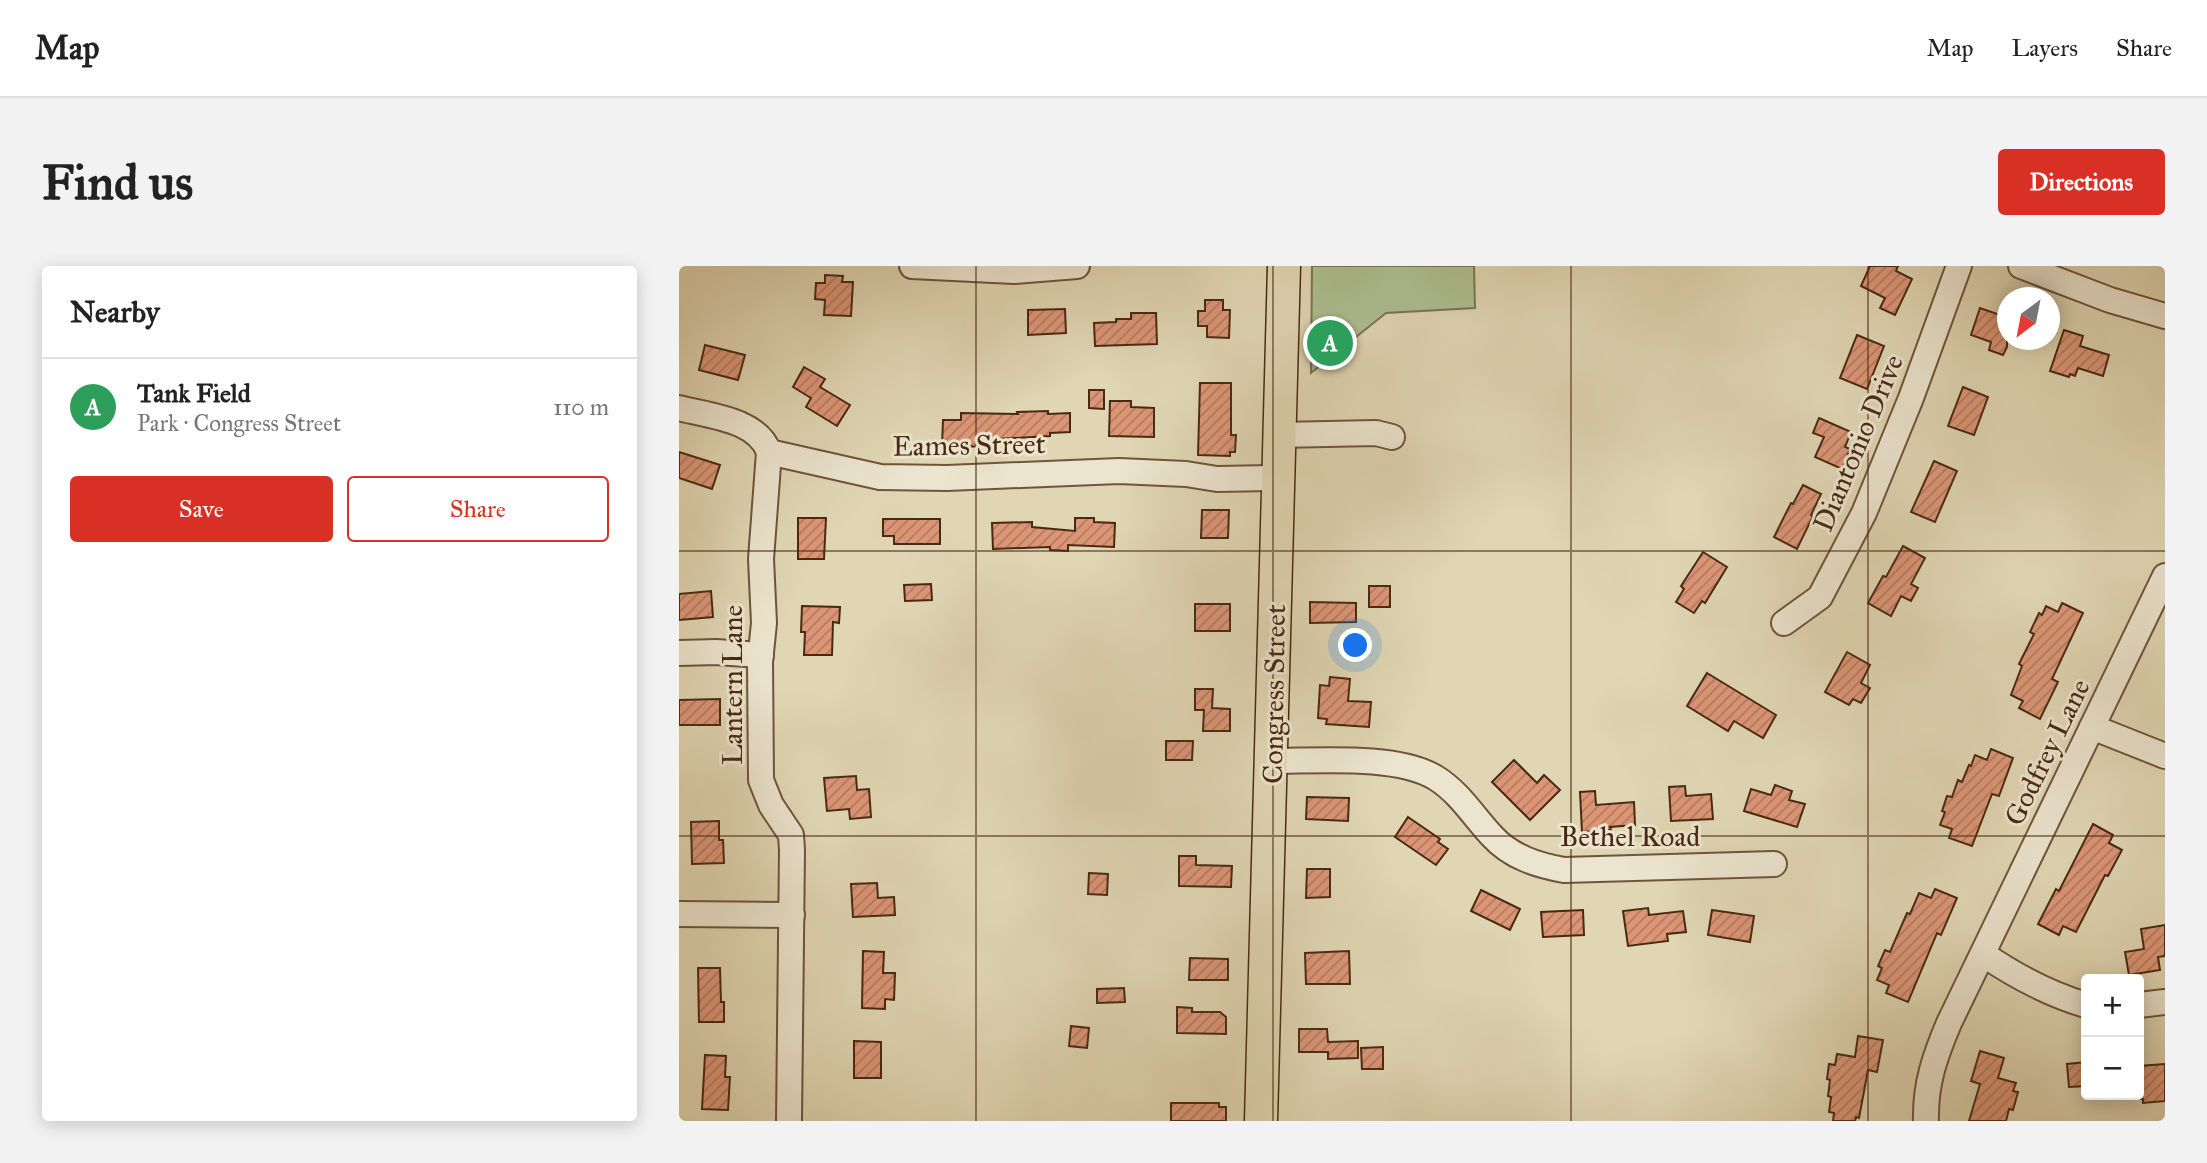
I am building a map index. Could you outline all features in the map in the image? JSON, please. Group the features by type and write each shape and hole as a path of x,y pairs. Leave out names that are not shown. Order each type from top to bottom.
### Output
{"main road":[{"name":"Congress Street","path":"1261,1121 1284,266"}],"street":[{"path":"912,267 1014,271 1077,266"},
{"name":"Diantonio Drive","path":"1784,623 1820,597 1864,513 1911,398 1959,266"},
{"path":"2021,266 2110,300 2165,316"},
{"path":"679,408 732,422 757,432 765,441 769,452"},
{"path":"1278,435 1376,433 1392,437"},
{"name":"Eames Street","path":"769,452 880,477 970,477 1119,471 1186,474 1217,479 1278,478"},
{"name":"Lantern Lane","path":"769,452 761,559 764,623 761,655 761,780 771,805 790,835 793,866 789,1121"},
{"name":"Godfrey Lane","path":"1926,1121 1927,1086 1934,1061 2165,576"},
{"path":"679,653 761,655"},
{"path":"2092,727 2165,756"},
{"name":"Bethel Road","path":"1272,761 1389,763 1415,768 1434,776 1449,787 1494,839 1516,856 1540,866 1564,870 1774,863"},
{"path":"679,914 792,915"},
{"path":"1983,954 2011,973 2081,1003"},
{"path":"2144,1004 2165,1002"}],"green space":[{"path":"1312,266 1474,266 1475,308 1386,313 1311,373"}],"building":[{"path":"1870,266 1898,266 1896,271 1912,279 1895,315 1880,308 1885,298 1861,286"},
{"path":"825,275 843,276 842,282 853,282 851,316 824,315 825,300 815,299 816,283 825,283"},
{"path":"1205,300 1223,300 1223,310 1230,310 1229,338 1207,337 1207,326 1198,326 1198,311 1205,311"},
{"path":"1980,308 1997,314 1997,350 2006,350 2003,355 1989,350 1991,342 1971,335"},
{"path":"1065,309 1066,333 1028,335 1028,310"},
{"path":"1131,313 1156,313 1157,344 1095,346 1094,323 1131,319"},
{"path":"2064,330 2083,336 2080,346 2109,355 2103,376 2078,368 2075,376 2070,374 2069,377 2050,371 2057,350 2060,350"},
{"path":"1857,335 1884,346 1867,389 1840,378"},
{"path":"705,345 745,355 738,380 699,370"},
{"path":"804,367 825,379 820,387 850,405 837,426 806,407 811,398 793,387"},
{"path":"1200,383 1231,383 1231,435 1236,435 1235,452 1230,452 1230,456 1198,455"},
{"path":"1963,387 1988,397 1974,435 1948,426"},
{"path":"1089,390 1104,390 1104,409 1089,408"},
{"path":"1110,401 1131,401 1131,407 1154,408 1154,437 1109,436"},
{"path":"1048,411 1048,414 1070,413 1070,432 997,439 997,447 942,446 943,420 961,420 961,413 1018,414 1017,412"},
{"path":"1819,418 1851,432 1845,447 1850,449 1842,469 1815,457 1824,437 1813,433"},
{"path":"679,452 720,465 712,489 679,478"},
{"path":"1934,461 1957,471 1935,522 1911,512"},
{"path":"1803,485 1821,494 1797,549 1774,537"},
{"path":"1202,510 1229,510 1228,538 1201,538"},
{"path":"798,518 826,518 824,559 798,559"},
{"path":"1075,518 1094,518 1094,522 1115,523 1114,547 1068,545 1068,551 1050,550 1050,547 993,549 992,523 1032,522 1032,527 1075,531"},
{"path":"883,519 940,519 940,544 894,544 894,536 883,536"},
{"path":"1903,546 1925,558 1911,584 1918,588 1911,601 1901,596 1891,616 1868,603"},
{"path":"1703,552 1727,567 1705,603 1702,601 1694,613 1676,602 1684,589 1681,586"},
{"path":"931,584 932,600 905,601 904,585"},
{"path":"1369,586 1390,586 1390,607 1369,607"},
{"path":"711,591 713,617 679,620 679,594"},
{"path":"1310,602 1356,603 1356,622 1310,623"},
{"path":"2062,603 2083,613 2052,679 2058,682 2040,719 2019,708 2023,701 2011,695 2022,666 2019,664 2034,634 2030,632 2039,613 2042,615 2046,606 2058,612"},
{"path":"1195,604 1230,604 1230,631 1195,631"},
{"path":"802,606 840,607 839,623 833,622 832,655 804,655"},
{"path":"1847,652 1870,665 1861,683 1870,688 1861,703 1853,699 1849,705 1825,692"},
{"path":"1707,673 1776,715 1763,738 1734,721 1728,731 1687,706"},
{"path":"1330,677 1350,679 1348,701 1371,702 1369,727 1326,724 1327,719 1318,718 1320,685 1329,686"},
{"path":"1195,689 1213,689 1212,708 1230,709 1230,731 1203,731 1204,710 1195,710"},
{"path":"720,699 720,725 679,725 679,700"},
{"path":"1166,741 1193,741 1192,760 1166,760"},
{"path":"1991,749 2013,758 1999,796 1992,794 1972,846 1949,838 1952,829 1940,825 1945,812 1942,811 1947,796 1952,797 1958,780 1962,782 1975,755 1987,760"},
{"path":"1514,760 1537,783 1544,775 1560,790 1530,820 1492,782"},
{"path":"856,776 857,790 869,789 871,817 850,819 849,809 827,811 824,778"},
{"path":"1775,785 1792,791 1789,800 1805,804 1797,827 1744,811 1751,789 1771,795"},
{"path":"1685,786 1686,796 1711,794 1713,819 1671,821 1669,787"},
{"path":"1595,791 1596,805 1634,802 1635,825 1582,832 1580,792"},
{"path":"1307,797 1349,798 1348,821 1306,819"},
{"path":"1408,817 1440,839 1438,842 1448,849 1436,865 1395,837"},
{"path":"719,821 719,840 723,840 724,863 692,864 691,822"},
{"path":"2093,824 2113,835 2109,843 2122,850 2108,876 2105,875 2076,932 2063,926 2059,935 2038,924 2056,889 2059,891"},
{"path":"1179,856 1196,856 1196,865 1232,866 1231,887 1179,886"},
{"path":"1307,869 1330,869 1330,897 1306,898"},
{"path":"1089,873 1108,874 1107,895 1088,894"},
{"path":"877,883 878,898 894,897 895,915 853,917 851,884"},
{"path":"1935,889 1957,898 1941,935 1937,933 1908,1002 1886,993 1889,985 1877,980 1882,968 1878,966 1885,950 1890,952 1919,893 1931,898"},
{"path":"1481,890 1520,909 1510,930 1471,911"},
{"path":"1648,908 1649,915 1683,911 1686,932 1667,934 1668,941 1628,946 1623,911"},
{"path":"1583,910 1584,935 1543,937 1541,912"},
{"path":"1712,910 1754,916 1750,942 1708,935"},
{"path":"2165,925 2165,956 2158,957 2160,970 2129,974 2125,952 2144,949 2141,929"},
{"path":"863,951 884,952 883,973 895,973 894,1000 885,999 885,1009 862,1008"},
{"path":"1349,951 1350,984 1306,984 1305,953"},
{"path":"1190,958 1228,959 1228,980 1189,980"},
{"path":"698,968 720,968 724,1022 699,1022"},
{"path":"1124,988 1125,1002 1097,1003 1097,989"},
{"path":"1177,1007 1192,1008 1192,1012 1220,1012 1226,1017 1226,1034 1177,1033"},
{"path":"1071,1026 1089,1028 1087,1048 1069,1046"},
{"path":"1299,1029 1327,1029 1328,1042 1358,1041 1358,1058 1328,1059 1328,1052 1299,1052"},
{"path":"1858,1036 1883,1040 1877,1072 1868,1070 1859,1118 1856,1117 1855,1121 1833,1121 1834,1113 1829,1112 1829,1064 1835,1065 1837,1054 1855,1057"},
{"path":"854,1041 881,1042 881,1078 854,1078"},
{"path":"1383,1047 1383,1069 1362,1069 1361,1048"},
{"path":"1980,1051 2004,1058 1998,1078 2016,1083 2013,1091 2018,1092 2013,1110 2009,1109 2006,1121 1969,1121 1980,1084 1971,1081"},
{"path":"705,1055 726,1056 725,1077 730,1077 728,1110 702,1109"},
{"path":"2081,1063 2081,1086 2069,1087 2067,1064"},
{"path":"2165,1064 2165,1101 2143,1103 2144,1066"},
{"path":"1171,1103 1219,1103 1219,1107 1226,1107 1226,1121 1171,1121"}],"place":[{"name":"Tank Field","path":"1330,343"}]}
